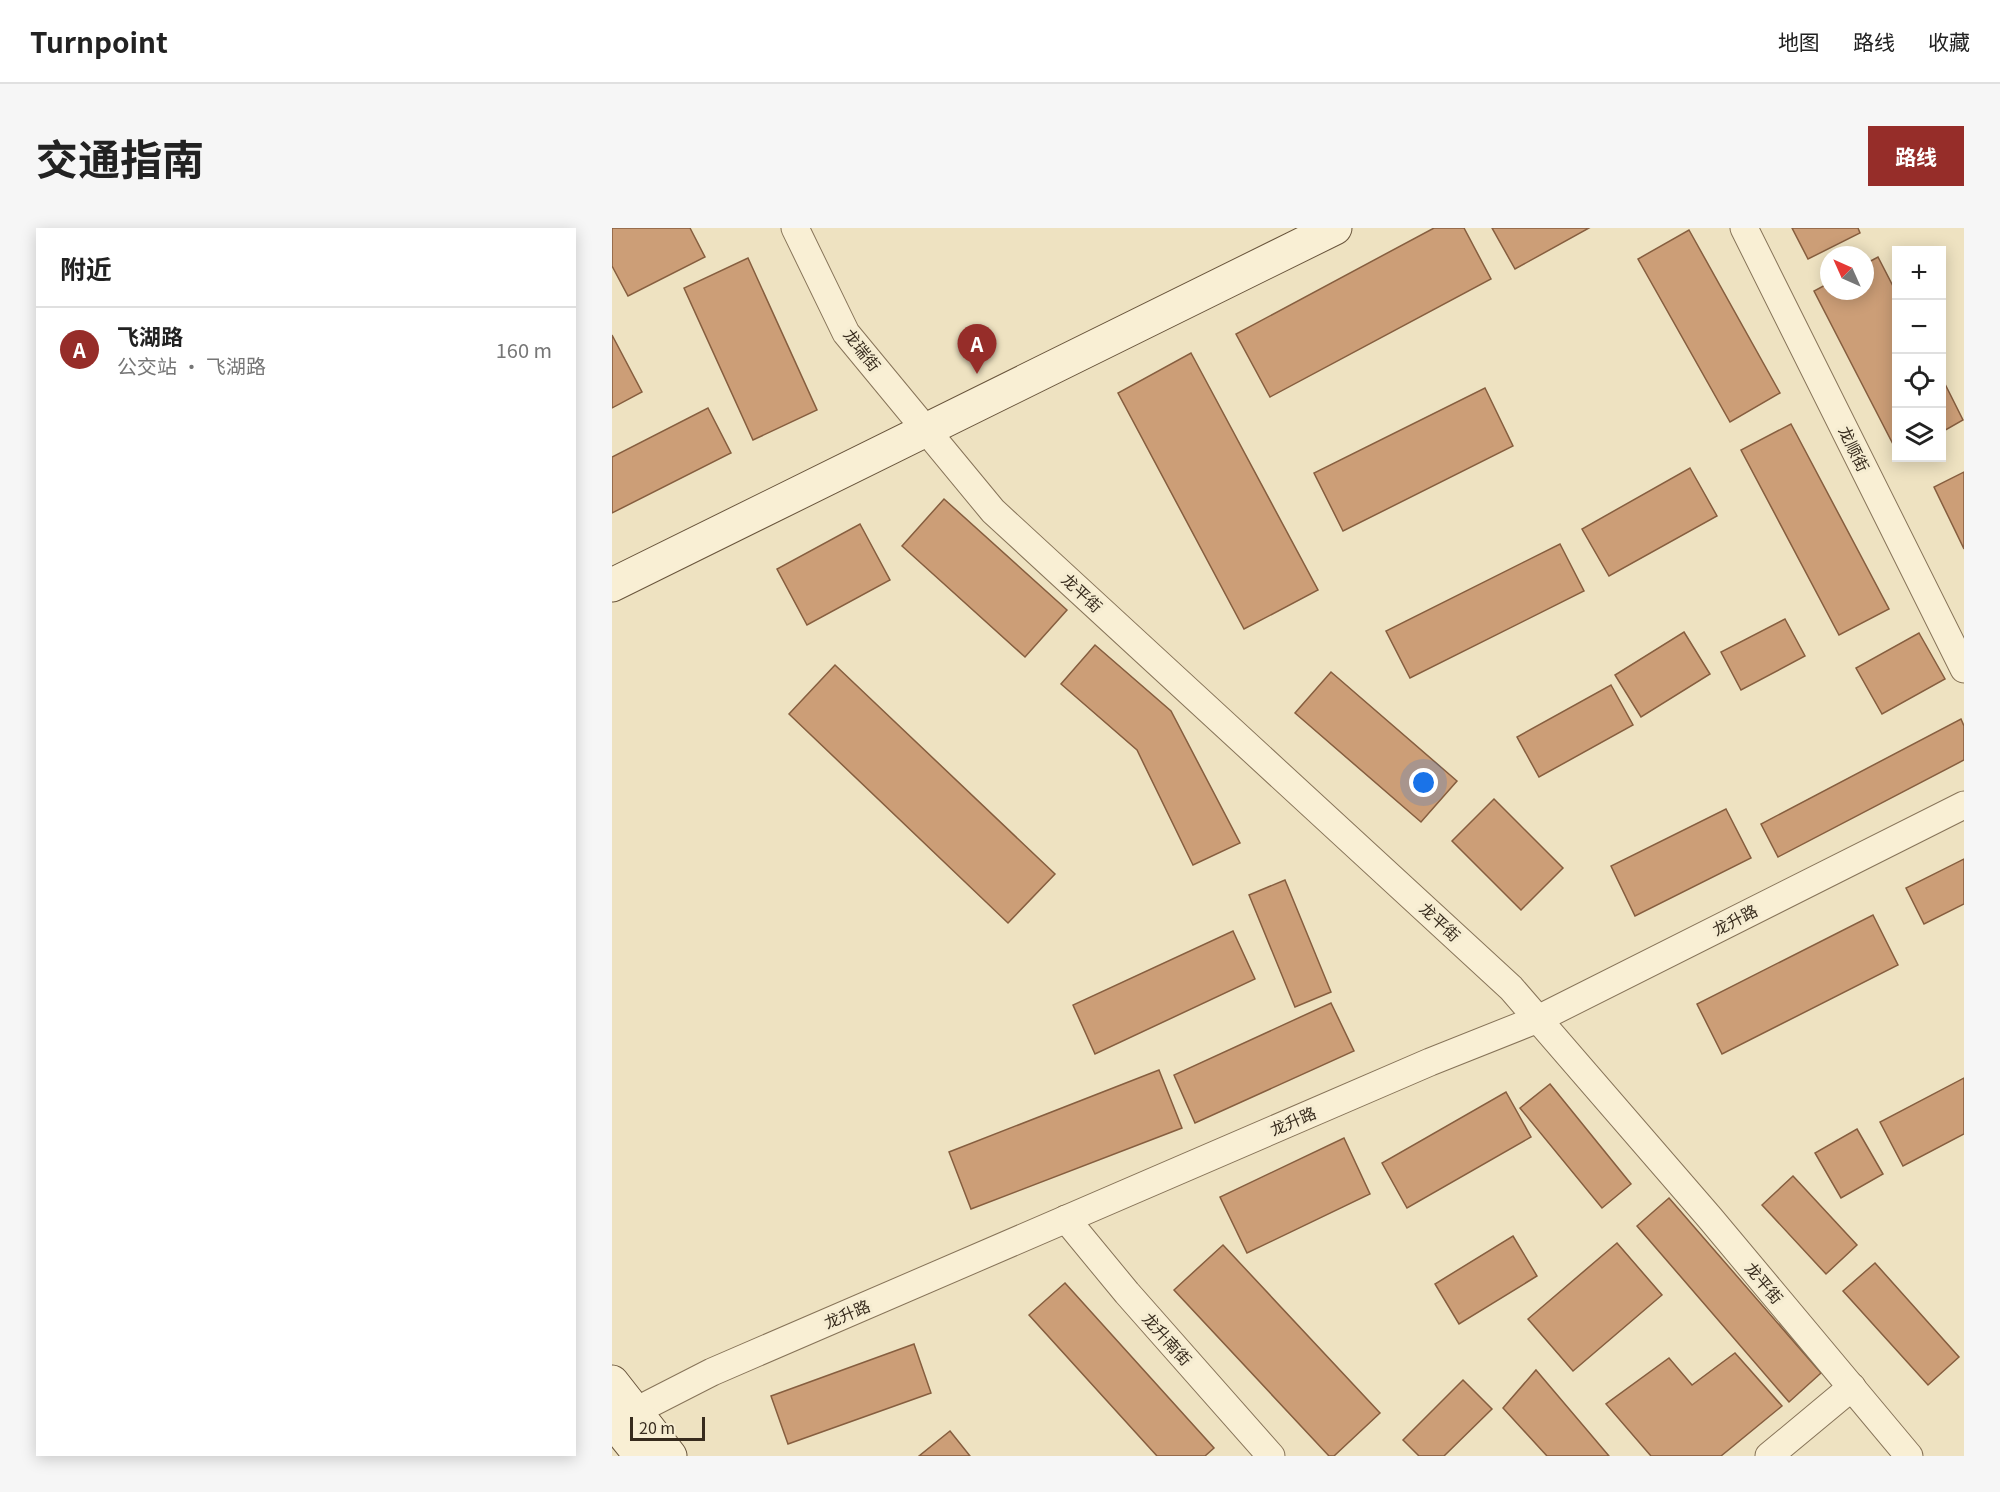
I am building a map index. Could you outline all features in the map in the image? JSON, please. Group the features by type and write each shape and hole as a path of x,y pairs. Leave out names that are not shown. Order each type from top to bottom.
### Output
{"street":[{"name":"龙瑞街","path":"795,228 846,333 927,430"},
{"path":"612,585 1335,228"},
{"name":"龙顺街","path":"1744,228 1964,669"},
{"name":"龙平街","path":"927,430 993,511 1503,980 1710,1218 1910,1456"},
{"name":"龙升路","path":"620,1418 712,1372 1430,1062 1538,1019 1964,806"},
{"name":"龙升南街","path":"1066,1219 1127,1293 1271,1456"},
{"path":"612,1382 620,1418 640,1456"},
{"path":"1769,1456 1852,1387"},
{"path":"620,1418 670,1456"}],"building":[{"path":"612,228 690,228 705,257 628,296 612,266"},
{"path":"1434,228 1464,228 1491,279 1270,397 1236,334"},
{"path":"1492,228 1589,228 1515,269"},
{"path":"1792,228 1858,228 1860,233 1834,246 1820,246 1820,253 1808,259"},
{"path":"1689,230 1780,393 1730,422 1638,259"},
{"path":"1878,257 1892,284 1892,442 1814,291 1820,288 1820,300 1874,300 1874,259"},
{"path":"748,258 817,410 753,440 684,288"},
{"path":"612,335 642,392 612,408"},
{"path":"1191,353 1318,590 1244,629 1118,393"},
{"path":"1946,386 1963,420 1946,430"},
{"path":"1485,388 1513,446 1343,531 1314,473"},
{"path":"708,408 731,453 612,513 612,457"},
{"path":"1791,424 1889,609 1839,635 1741,450"},
{"path":"1690,468 1717,516 1609,576 1582,529"},
{"path":"1964,472 1964,549 1934,487"},
{"path":"944,499 1067,610 1025,657 902,546"},
{"path":"860,524 890,580 807,625 777,569"},
{"path":"1560,544 1584,591 1410,678 1386,631"},
{"path":"1785,619 1805,656 1741,690 1721,652"},
{"path":"1684,632 1710,674 1641,717 1615,675"},
{"path":"1919,633 1945,679 1882,714 1856,668"},
{"path":"1095,645 1171,711 1240,843 1193,865 1137,750 1061,684"},
{"path":"835,665 1055,874 1008,923 789,714"},
{"path":"1331,672 1457,781 1421,822 1295,713"},
{"path":"1611,685 1633,725 1539,777 1517,737"},
{"path":"1961,719 1964,726 1964,760 1778,857 1761,824"},
{"path":"1494,799 1563,868 1521,910 1452,841"},
{"path":"1726,809 1751,858 1635,916 1611,866"},
{"path":"1964,859 1964,904 1924,924 1906,888"},
{"path":"1285,880 1331,992 1295,1007 1249,895"},
{"path":"1873,915 1898,965 1722,1054 1697,1004"},
{"path":"1233,931 1255,979 1095,1054 1073,1005"},
{"path":"1331,1003 1354,1051 1195,1123 1174,1075"},
{"path":"1159,1070 1182,1128 971,1209 949,1152"},
{"path":"1964,1078 1964,1134 1903,1166 1880,1122"},
{"path":"1550,1084 1631,1184 1602,1208 1520,1108"},
{"path":"1506,1092 1531,1137 1407,1208 1382,1163"},
{"path":"1857,1129 1883,1174 1841,1198 1815,1153"},
{"path":"1344,1138 1370,1194 1247,1253 1220,1197"},
{"path":"1793,1176 1857,1245 1826,1274 1762,1205"},
{"path":"1669,1198 1821,1373 1789,1402 1637,1226"},
{"path":"1513,1236 1537,1276 1459,1324 1435,1284"},
{"path":"1617,1243 1662,1295 1573,1371 1528,1319"},
{"path":"1223,1245 1380,1413 1334,1456 1329,1456 1174,1290"},
{"path":"1875,1263 1959,1357 1928,1385 1843,1291"},
{"path":"1065,1283 1214,1448 1205,1456 1157,1456 1029,1315"},
{"path":"914,1344 931,1393 788,1444 771,1396"},
{"path":"1735,1353 1782,1406 1721,1456 1651,1456 1606,1404 1669,1358 1692,1385"},
{"path":"1536,1370 1609,1456 1547,1456 1503,1408"},
{"path":"1463,1380 1492,1409 1444,1456 1419,1456 1403,1440"},
{"path":"950,1431 970,1456 919,1456"}],"place":[{"name":"飞湖路","path":"977,374"}]}
